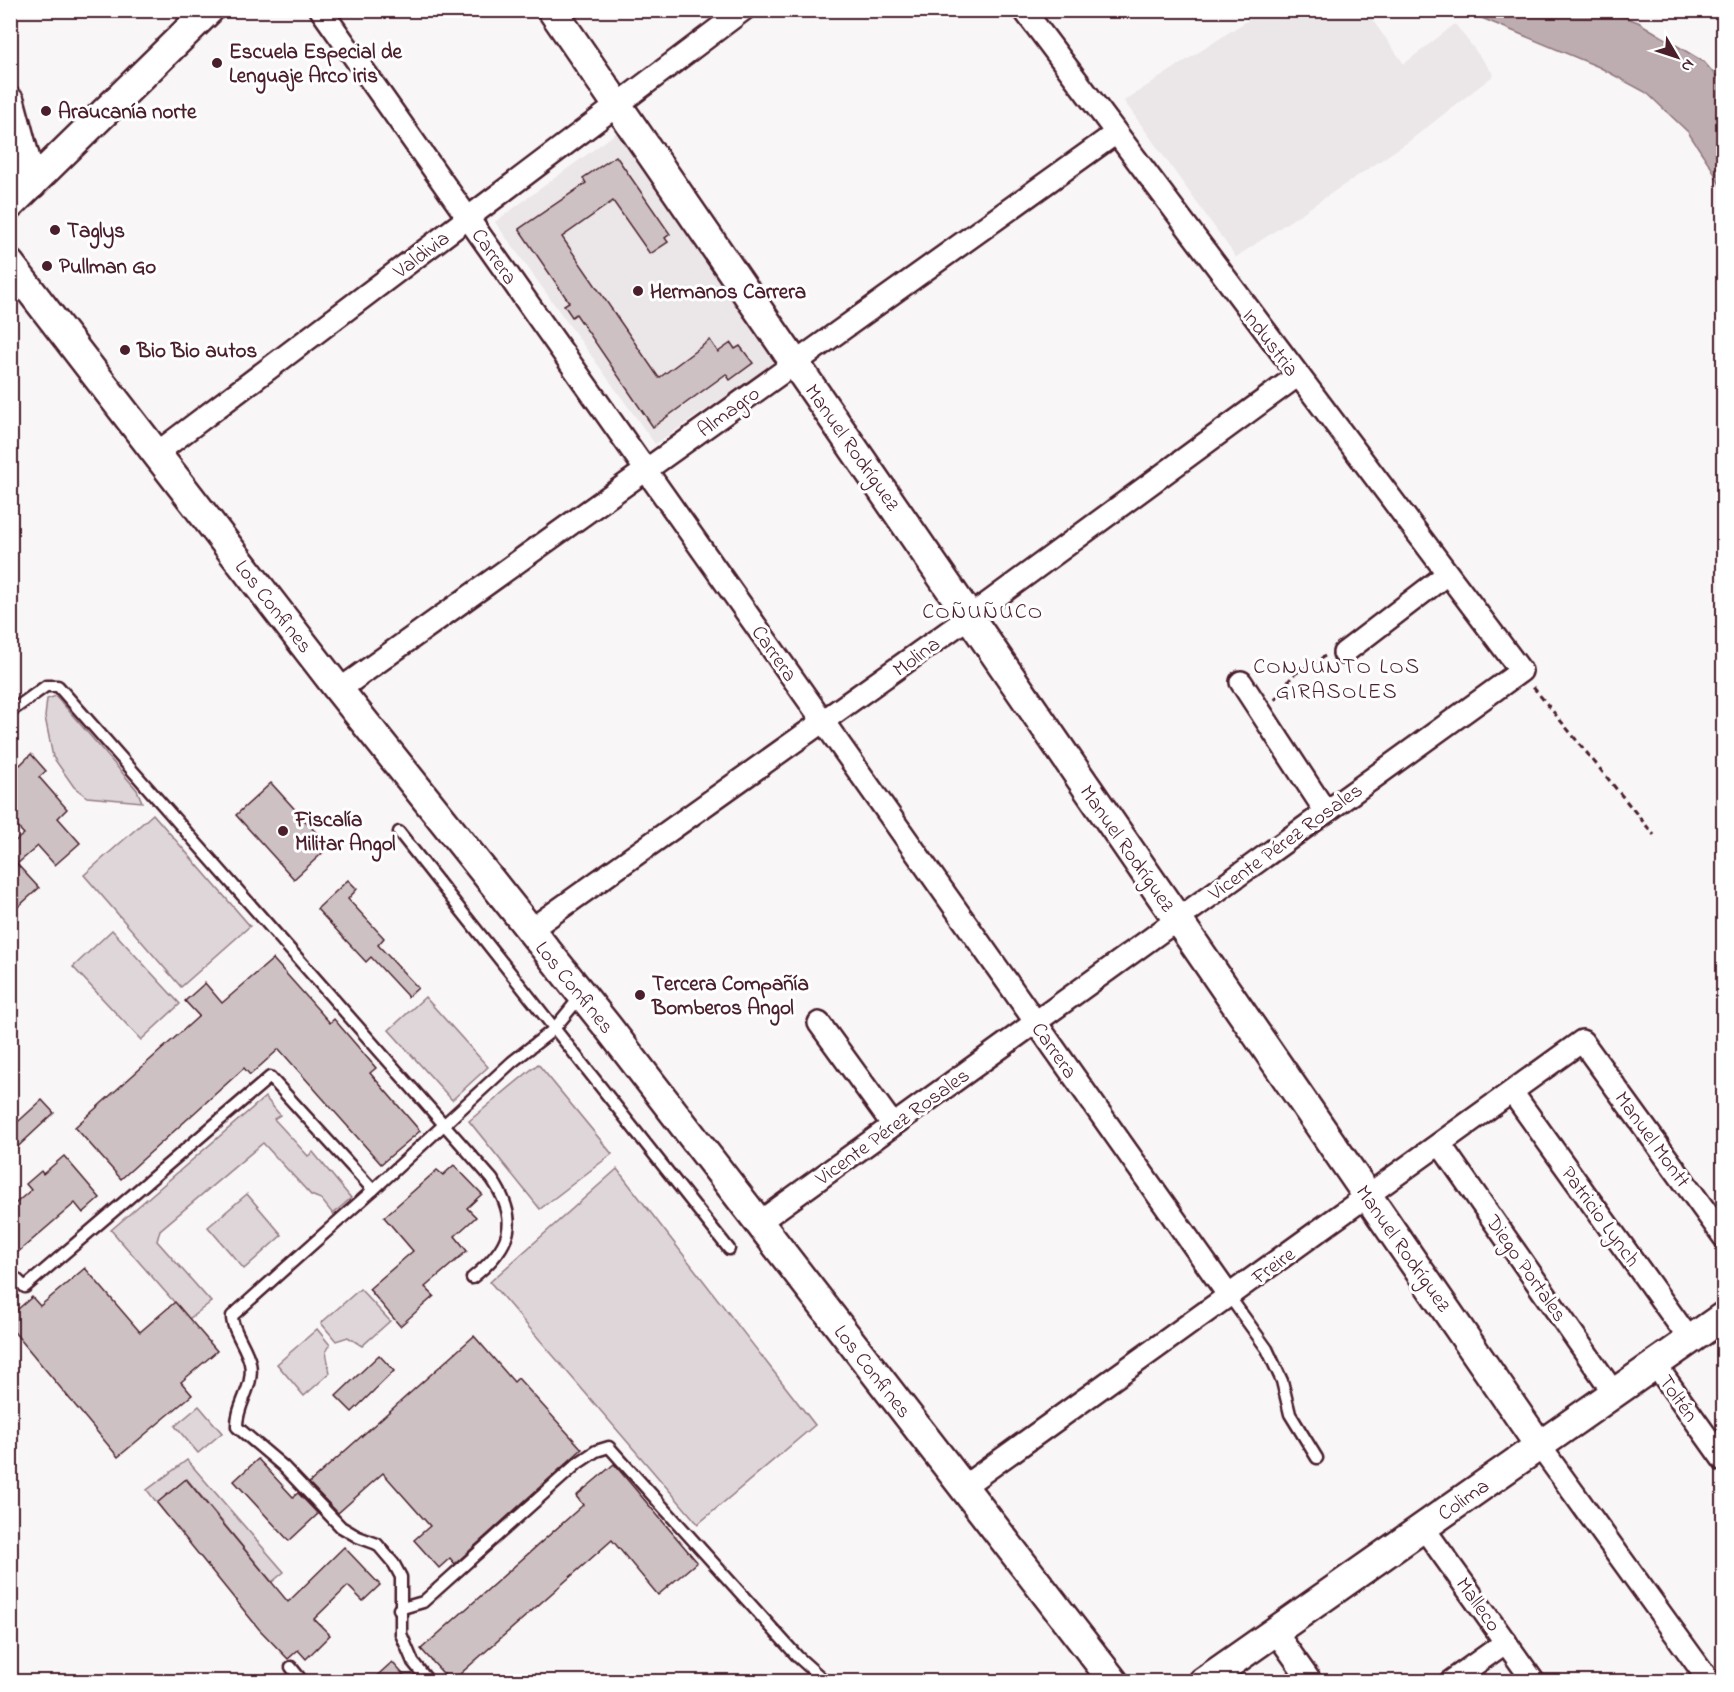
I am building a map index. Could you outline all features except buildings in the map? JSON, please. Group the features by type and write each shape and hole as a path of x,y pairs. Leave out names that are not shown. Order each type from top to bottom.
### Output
{"main road":[{"path":"10,205 209,10"},
{"name":"Manuel Rodríguez","path":"552,10 1539,1446"},
{"path":"10,102 32,184"},
{"name":"Los Confines","path":"10,264 339,690 582,995 1114,1682"},
{"name":"Los Confines","path":"10,277 34,295"},
{"name":"Colima","path":"1203,1682 1724,1316"}],"street":[{"name":"Carrera","path":"321,10 1229,1296"},
{"name":"Valdivia","path":"157,453 743,10"},
{"name":"Industria","path":"1024,10 1521,671"},
{"name":"Almagro","path":"339,690 1116,133"},
{"name":"Molina","path":"530,930 824,722 1298,376"},
{"path":"1344,653 1447,574"},
{"name":"Vicente Pérez Rosales","path":"758,1222 1521,671"},
{"path":"1241,682 1326,812"},
{"path":"819,1023 893,1125"},
{"name":"Freire","path":"963,1487 1582,1041"},
{"name":"Manuel Montt","path":"1582,1041 1724,1237"},
{"name":"Patricio Lynch","path":"1512,1092 1690,1340"},
{"name":"Diego Portales","path":"1440,1144 1614,1393"},
{"name":"Toltén","path":"1655,1364 1724,1461"},
{"name":"Manuel Rodríguez","path":"1539,1446 1710,1682"},
{"name":"Malleco","path":"1424,1527 1531,1680"},
{"path":"1275,1631 1311,1682"},
{"path":"1450,1682 1506,1642"}],"lane":[{"path":"10,712 46,686 58,686 492,1179 505,1198 510,1226 505,1242 485,1268 472,1278"},
{"path":"399,832 553,1030 729,1249"},
{"path":"429,1682 413,1662 400,1634 400,1577 394,1564 377,1544 341,1527 283,1466 246,1437 237,1427 237,1414 250,1384 251,1366 244,1343 231,1323 232,1316 512,1062 553,1030 582,995"},
{"path":"10,1273 25,1287 270,1077 373,1190"},
{"path":"1229,1296 1271,1357 1282,1381 1290,1414 1317,1458"},
{"path":"399,1609 423,1602 578,1463 596,1451 609,1447 798,1657 826,1682"},
{"path":"291,1668 303,1682"}],"path":[{"path":"1267,721 1277,696 1293,675 1314,661 1344,653"},
{"path":"1521,671 1654,835"}],"shaded area":[{"path":"1262,11 1366,11 1404,64 1455,24 1494,75 1408,142 1236,257 1124,101"},
{"path":"1465,11 1607,11 1638,22 1704,62 1723,84 1723,191 1711,167 1688,132 1647,93 1599,67"},
{"name":"Hermanos Carrera","path":"619,131 780,360 655,444 495,222"},
{"path":"56,696 137,790 142,802 87,797 74,787 53,757 45,717 47,699"},
{"path":"153,814 250,926 181,987 84,875"},
{"path":"112,930 180,1004 141,1040 73,967"},
{"path":"425,997 488,1067 452,1100 389,1030"},
{"path":"538,1064 612,1154 540,1209 469,1121"},
{"path":"265,1097 280,1115 274,1119 308,1156 313,1152 351,1198 333,1214 321,1199 311,1195 263,1143 160,1230 157,1241 211,1302 189,1319 111,1230"},
{"path":"617,1169 815,1425 698,1524 490,1282"},
{"path":"247,1194 282,1235 244,1269 208,1227"},
{"path":"360,1289 390,1321 362,1346 348,1337 336,1341 321,1323"},
{"path":"317,1329 330,1345 326,1352 330,1373 304,1396 277,1364"},
{"path":"199,1406 222,1433 198,1453 175,1426"},
{"path":"187,1460 284,1572 272,1582 187,1479 157,1503 147,1490"}],"place":[{"name":"Escuela Especial de Lenguaje Arco iris","path":"217,63"},
{"name":"Araucanía norte","path":"46,111"},
{"name":"Taglys","path":"55,230"},
{"name":"Pullman Go","path":"47,266"},
{"name":"Hermanos Carrera","path":"638,291"},
{"name":"Bio Bio autos","path":"125,350"},
{"name":"Fiscalía Militar Angol","path":"283,831"},
{"name":"Tercera Compañía Bomberos Angol","path":"640,995"}],"district":[{"name":"COÑUÑUCO","path":"983,610"},
{"name":"CONJUNTO LOS GIRASOLES","path":"1337,678"}]}
